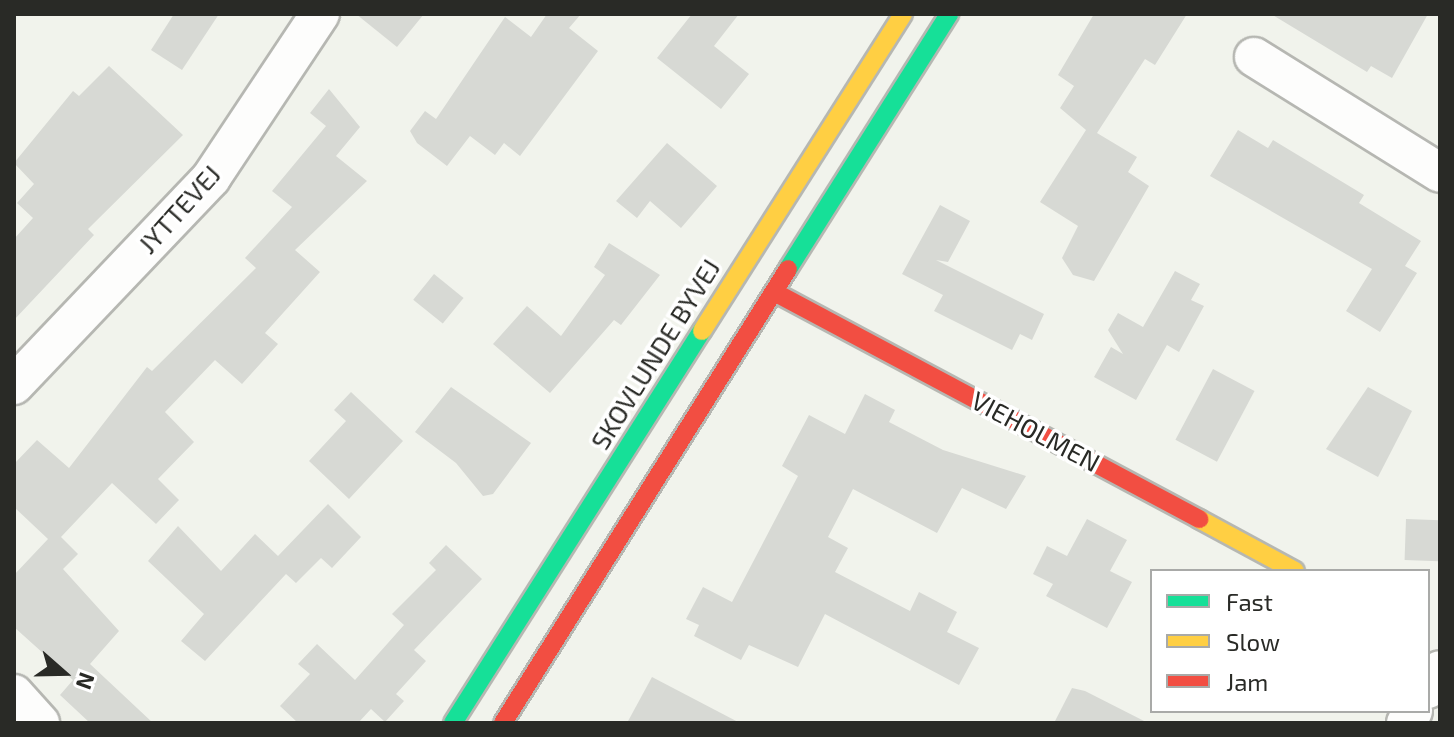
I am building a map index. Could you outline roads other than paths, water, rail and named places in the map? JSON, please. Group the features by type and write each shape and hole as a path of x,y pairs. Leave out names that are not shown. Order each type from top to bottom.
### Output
{"main road":[{"name":"SKOVLUNDE BYVEJ","path":"453,723 903,14"},
{"path":"503,723 949,14"},
{"name":"VIEHOLMEN","path":"776,293 1291,569"}],"street":[{"name":"JYTTEVEJ","path":"14,385 211,178 320,14"},
{"path":"1254,57 1440,173"},
{"path":"14,694 40,723"}]}
